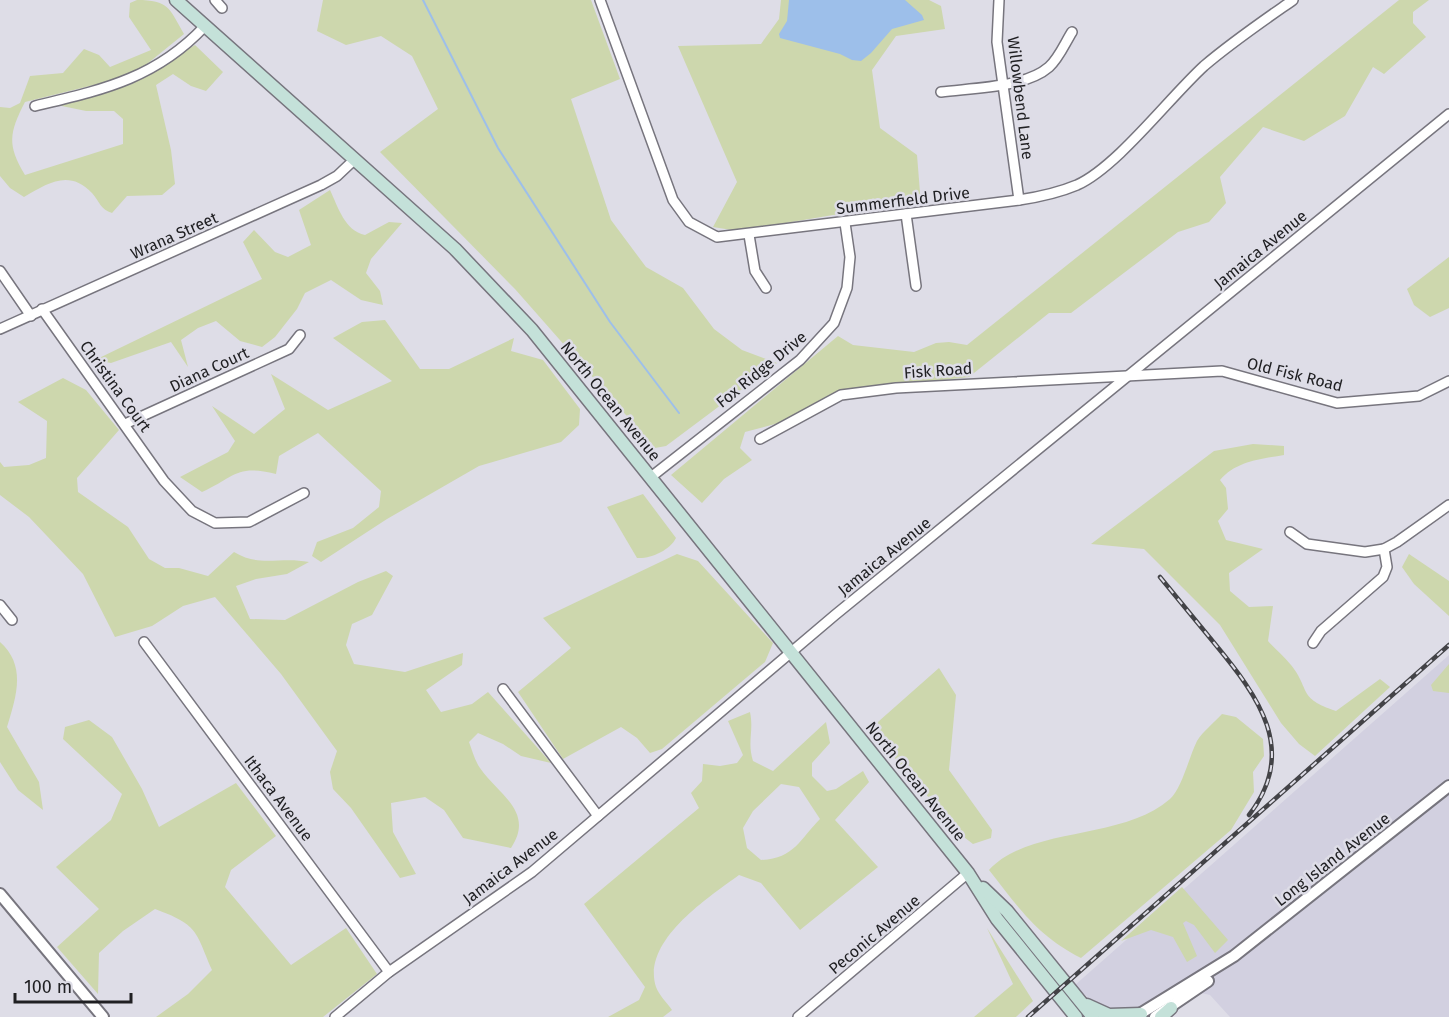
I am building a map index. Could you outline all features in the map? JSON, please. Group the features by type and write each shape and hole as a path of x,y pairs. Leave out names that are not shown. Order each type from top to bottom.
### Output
{"main road":[{"name":"North Ocean Avenue","path":"176,0 455,249 557,359 968,873 997,919 1076,1017"},
{"name":"North Ocean Avenue","path":"968,873 1007,911 1093,1017"},
{"path":"1061,999 1066,1017"},
{"path":"1080,1001 1109,1015 1138,1015"},
{"path":"1161,1017 1171,1008"}],"street":[{"path":"214,0 222,8"},
{"name":"Summerfield Drive","path":"600,0 673,200 689,222 717,237 1019,201 1054,193 1093,176 1205,66 1235,41 1293,0"},
{"name":"Willowbend Lane","path":"999,0 997,42 1019,201"},
{"path":"35,106 112,87 138,75 183,47 204,27"},
{"path":"941,92 1003,84 1037,75 1050,66 1072,32"},
{"name":"Jamaica Avenue","path":"335,1017 389,972 532,872 792,652 1449,114"},
{"name":"Wrana Street","path":"0,329 321,185 337,176 355,159"},
{"path":"906,214 916,286"},
{"name":"Fox Ridge Drive","path":"651,477 800,360 822,339 834,323 847,288 850,257 845,222"},
{"path":"748,235 755,271 765,288"},
{"path":"0,271 31,316"},
{"name":"Christina Court","path":"42,309 164,481 192,511 221,524 249,522 304,493"},
{"name":"Diana Court","path":"125,424 289,349 300,335"},
{"name":"Old Fisk Road","path":"1130,374 1222,372 1337,403 1419,396 1449,381"},
{"name":"Fisk Road","path":"760,439 841,395 896,388 1130,374"},
{"path":"1290,532 1307,544 1365,552 1384,549 1449,505"},
{"path":"1313,643 1322,631 1383,577 1387,567 1384,549"},
{"path":"0,605 12,620"},
{"name":"Ithaca Avenue","path":"144,642 389,972"},
{"path":"503,689 598,816"},
{"name":"Long Island Avenue","path":"1138,1015 1234,956 1449,786"},
{"name":"Peconic Avenue","path":"798,1017 968,873"},
{"path":"0,894 103,1017"},
{"name":"Long Island Avenue","path":"1155,1017 1221,971 1234,956"}],"shaded area":[{"path":"1449,655 1449,1017 1230,1017 1210,995 1183,989 1125,1017 1108,1017 1075,985"}],"green space":[{"path":"137,0 148,0 167,7 184,34 142,68 110,81 25,102 13,131 13,147 25,175 123,144 123,119 114,111 86,111 57,105 132,84 195,45 223,72 206,91 191,86 173,74 156,85 171,150 175,184 162,195 127,196 112,213 108,212 83,186 67,180 50,183 24,197 10,188 0,176 0,107 10,108 20,103 30,76 63,73 84,49 99,55 110,67 151,50 129,17 130,3"},
{"path":"323,0 591,0 620,79 571,99 611,220 646,267 683,288 714,329 742,350 777,363 666,446 655,448 515,289 380,152 438,109 412,56 381,36 346,45 317,31"},
{"path":"781,0 929,0 941,6 945,29 896,36 872,70 880,128 917,155 921,205 833,215 738,231 713,227 737,182 678,46 761,44 779,19"},
{"path":"1399,0 1429,0 1413,12 1413,23 1426,37 1384,74 1373,67 1345,116 1304,141 1263,127 1220,177 1226,203 1209,222 1178,232 1071,313 1049,313 969,377 840,392 790,420 745,432 740,448 752,460 724,479 702,503 671,475 838,336 853,345 914,352 936,343 949,342 967,345"},
{"path":"330,190 343,217 358,233 365,235 389,222 402,223 371,259 366,273 380,291 383,305 361,300 331,280 305,293 297,309 275,337 262,347 240,341 216,321 198,328 181,340 188,367 171,342 111,363 95,360 262,279 243,242 254,230 275,252 288,257 311,245 299,210"},
{"path":"1449,257 1449,308 1430,317 1414,305 1407,289"},
{"path":"385,320 420,369 449,369 514,338 511,351 543,360 580,409 579,425 561,442 479,466 387,519 321,562 312,556 317,542 353,528 379,507 381,491 318,433 279,456 276,474 244,471 202,492 180,477 228,452 235,441 212,406 254,434 285,409 271,374 328,410 392,381 333,338 362,322"},
{"path":"63,378 86,390 119,430 77,478 78,492 128,527 149,559 165,568 179,568 208,576 234,552 243,557 262,561 309,562 287,574 256,579 236,586 250,619 285,620 358,582 386,571 393,576 372,615 352,624 346,645 354,664 405,672 463,653 462,665 426,690 441,712 472,704 488,692 551,763 521,756 503,744 478,733 469,742 480,768 517,814 519,824 511,848 463,838 444,810 425,797 391,803 393,832 416,874 400,878 351,808 333,789 330,772 337,751 281,674 215,597 183,606 152,626 115,637 83,574 29,517 0,495 0,462 4,467 29,465 46,458 47,421 18,402"},
{"path":"1253,444 1284,446 1284,455 1241,465 1220,480 1226,488 1228,509 1218,521 1226,540 1263,549 1229,573 1230,591 1249,607 1273,606 1268,641 1291,665 1306,692 1315,702 1336,711 1380,679 1390,687 1315,756 1299,744 1281,723 1220,625 1144,549 1091,544 1214,451"},
{"path":"643,494 676,538 660,553 637,558 607,507"},
{"path":"677,554 698,561 773,643 765,662 662,749 650,753 637,738 621,727 563,759 518,692 571,648 543,618"},
{"path":"1409,554 1449,581 1449,616 1414,584 1402,567"},
{"path":"0,642 14,661 17,682 14,704 7,727 39,782 43,810 18,790 0,762"},
{"path":"1449,664 1449,693 1433,691 1431,685"},
{"path":"939,668 956,695 949,770 992,830 991,838 973,844 960,834 870,729"},
{"path":"750,712 753,761 773,771 826,722 830,743 812,763 812,776 827,791 836,789 863,771 869,782 835,820 878,867 800,930 761,883 739,875 711,895 681,922 658,953 654,970 656,987 672,1010 663,1017 608,1017 639,1000 645,987 584,904 699,808 691,793 702,781 703,764 720,766 737,763 743,755 728,721","holes":["781,784 799,787 820,819 789,852 772,859 761,860 747,848 743,828 753,811"]},
{"path":"1222,714 1236,717 1263,739 1264,756 1253,772 1254,792 1231,830 1081,958 1040,931 989,870 1006,856 1027,846 1127,822 1150,812 1170,799 1182,780 1197,741"},
{"path":"89,720 112,737 142,789 159,827 236,783 276,836 231,870 225,887 291,965 346,928 377,974 323,1017 156,1017 188,994 212,970 193,930 180,920 155,909 123,931 99,953 98,994 57,947 99,909 56,867 111,820 122,794 63,739 65,727"},
{"path":"1182,887 1228,940 1215,953 1194,925 1186,921 1183,923 1197,956 1187,962 1173,937 1151,930 1121,941"},
{"path":"987,928 1033,1001 1016,1017 974,1017 1013,984"}],"water":[{"path":"789,0 905,0 922,15 924,20 892,29 861,61 852,60 840,54 780,38 779,34 787,21"}],"waterway":[{"path":"423,0 498,148 610,322 679,413"}],"railway":[{"path":"1160,577 1231,664 1258,704 1267,725 1272,746 1271,769 1264,791 1249,815"},
{"path":"1028,1017 1449,645"}]}
